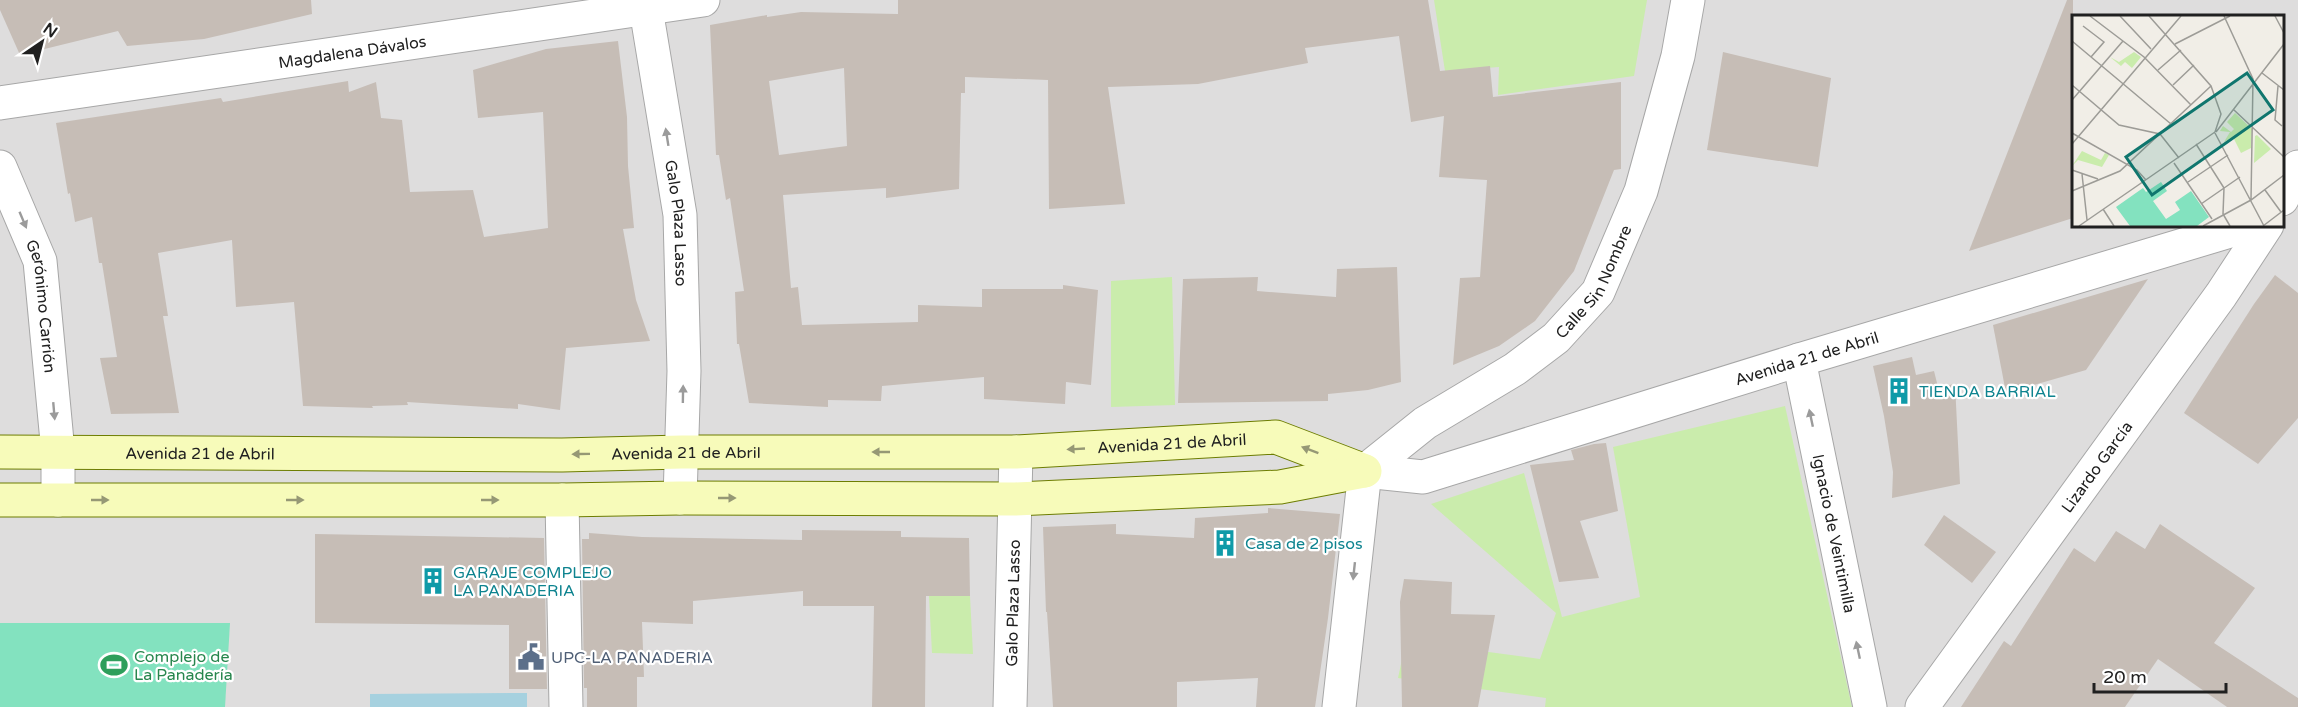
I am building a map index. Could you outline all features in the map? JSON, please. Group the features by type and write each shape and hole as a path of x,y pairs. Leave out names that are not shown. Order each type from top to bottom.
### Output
{"main road":[{"name":"Avenida 21 de Abril","path":"0,452 562,455 682,452 1016,452 1276,437 1365,471"},
{"name":"Avenida 21 de Abril","path":"0,500 1015,499 1280,487 1365,471"}],"street":[{"name":"Magdalena Dávalos","path":"0,103 641,5 703,0"},
{"name":"Calle Sin Nombre","path":"1365,471 1425,423 1515,369 1556,338 1598,292 1641,191 1678,56 1688,0"},
{"name":"Galo Plaza Lasso","path":"641,5 680,215 684,371 680,498"},
{"name":"Gerónimo Carrión","path":"0,166 40,261 58,452 58,500"},
{"path":"2283,197 2298,167"},
{"path":"2283,215 2298,209"},
{"name":"Avenida 21 de Abril","path":"1365,471 1423,477 1799,360 2247,226"},
{"name":"Lizardo García","path":"1922,707 2221,295 2266,226"},
{"name":"Ignacio de Veintimilla","path":"1799,360 1870,707"},
{"name":"Galo Plaza Lasso","path":"1010,707 1016,452"},
{"path":"1339,707 1365,471"},
{"path":"562,500 566,707"}],"shaded area":[{"path":"0,0 2298,0 2298,707 0,707"}],"green space":[{"path":"1434,0 1647,0 1634,76 1498,95 1499,67 1445,71"},
{"path":"1172,277 1175,405 1111,407 1111,281"},
{"path":"1785,406 1852,707 1545,707 1546,698 1398,678 1406,641 1540,659 1556,613 1431,504 1524,473 1562,617 1640,597 1613,447"},
{"path":"929,596 970,596 973,654 932,653"},
{"name":"Complejo de La Panadería","path":"0,623 230,623 225,707 0,707"}],"water":[{"path":"527,693 527,707 370,707 370,694"}],"building":[{"path":"0,0 311,0 312,14 204,39 127,46 118,31 20,55 0,10"},
{"path":"898,0 1428,0 1440,71 1490,66 1493,97 1621,82 1621,169 1614,170 1574,271 1535,321 1499,346 1453,365 1460,278 1480,277 1487,180 1439,177 1444,116 1411,122 1399,36 1305,48 1308,63 1198,84 1108,87 1125,204 1049,209 1048,80 965,77 965,93 961,93 959,189 886,198 886,188 783,195 791,288 798,287 802,325 918,322 918,305 982,307 982,289 1063,289 1063,285 1098,290 1091,385 1066,382 1065,404 984,399 984,377 882,386 881,401 828,400 828,407 749,403 739,344 737,344 735,292 744,291 730,198 726,200 719,155 716,155 710,25 767,15 767,17 801,12 898,14","holes":["844,68 847,146 779,155 769,81"]},
{"path":"2067,0 2073,0 2072,218 1969,251"},
{"path":"618,41 627,117 628,166 634,228 623,229 636,300 650,341 566,348 560,410 518,404 518,409 407,402 408,405 372,406 373,408 303,406 294,302 236,307 232,240 158,253 168,316 163,316 179,413 111,414 100,358 117,357 102,263 99,263 92,217 75,222 56,123 221,98 223,102 348,81 349,92 376,82 381,118 402,120 410,192 473,190 484,237 548,228 543,112 478,118 473,70 546,49"},
{"path":"1723,52 1831,78 1818,167 1707,150"},
{"path":"1397,267 1401,382 1368,390 1328,394 1328,401 1178,403 1183,279 1258,277 1257,291 1336,297 1337,269"},
{"path":"2275,275 2298,293 2298,418 2258,464 2184,413"},
{"path":"2148,279 2086,370 2006,393 1993,325"},
{"path":"1912,357 1916,375 1934,371 1938,387 1955,384 1960,484 1892,498 1893,472 1873,366"},
{"path":"1606,443 1618,511 1580,521 1599,578 1559,582 1530,465 1574,460 1571,450"},
{"path":"1268,508 1340,514 1315,707 1256,707 1258,678 1177,682 1177,707 1053,707 1043,527 1116,524 1116,534 1194,538 1195,518 1268,513"},
{"path":"1944,515 1996,552 1972,583 1924,545"},
{"path":"2160,524 2255,588 2214,643 2298,698 2298,707 2227,707 2158,659 2125,707 1961,707 2004,641 2011,646 2074,548 2095,562 2116,531 2145,549"},
{"path":"802,530 901,531 901,537 969,538 970,596 926,596 925,707 872,707 874,606 803,606 803,591 693,601 693,624 642,622 644,677 637,677 637,707 587,707 587,688 584,688 582,539 589,539 589,533 642,537 802,540"},
{"name":"GARAJE COMPLEJO LA PANADERIA","path":"315,534 544,538 547,689 509,689 509,625 315,623"},
{"path":"1404,579 1452,582 1451,614 1495,615 1478,707 1402,707 1400,602"}],"place":[{"name":"TIENDA BARRIAL","path":"1899,391"},
{"name":"Casa de 2 pisos","path":"1225,543"},
{"name":"GARAJE COMPLEJO LA PANADERIA","path":"433,581"},
{"name":"UPC-LA PANADERIA","path":"531,657"},
{"name":"Complejo de La Panadería","path":"114,665"}]}
